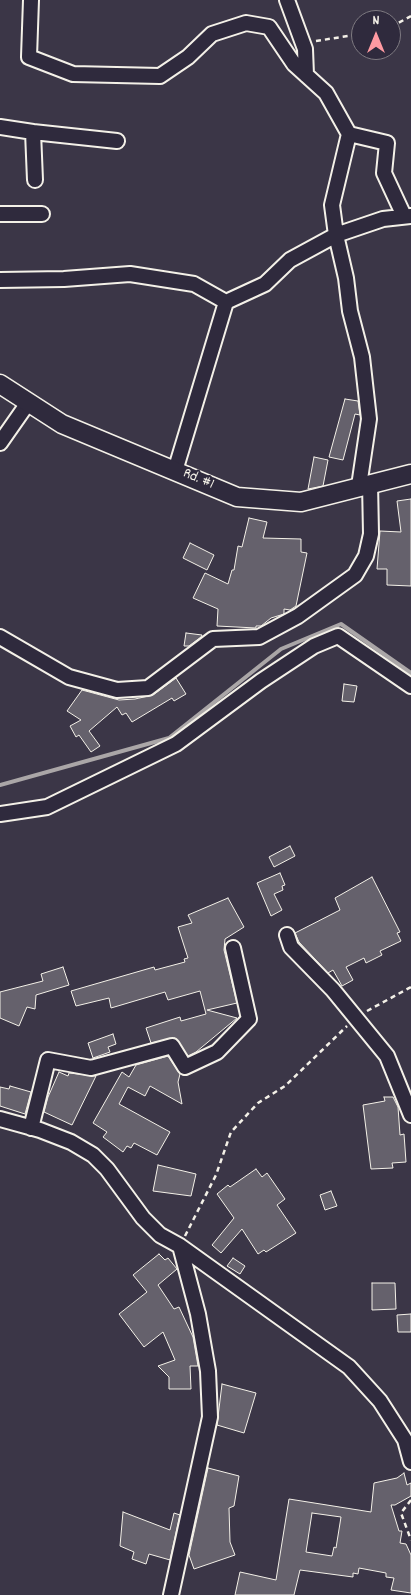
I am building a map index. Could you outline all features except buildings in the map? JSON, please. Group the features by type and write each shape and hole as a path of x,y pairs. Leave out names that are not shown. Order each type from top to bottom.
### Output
{"main road":[{"name":"Rd. #1","path":"0,384 62,424 238,497 301,502 411,474"}],"street":[{"path":"0,637 69,677 117,690 148,688 213,639 259,637 298,616 355,575 366,556 371,534 364,485 369,419 362,357 350,311 346,278 336,235 332,205 349,134 326,93 294,64 269,27 246,24 212,34 188,57 160,76 73,74 29,56 31,0"},
{"path":"287,0 302,43 306,75"},
{"path":"0,127 118,141"},
{"path":"33,132 35,180"},
{"path":"175,471 226,302 265,284 290,260 336,235 383,219 408,216 384,173 387,143 349,134"},
{"path":"0,214 42,214"},
{"path":"0,280 64,279 130,274 194,284 226,302"},
{"path":"0,443 28,403"},
{"path":"0,814 47,807 176,744 261,681 314,646 338,636 411,686"},
{"path":"287,935 292,947 356,1017 387,1056 411,1115"},
{"path":"31,1128 48,1060 91,1068 172,1046 185,1067 217,1052 249,1019 233,948"},
{"path":"0,1119 72,1142 93,1155 107,1169 144,1218 160,1235 180,1246 349,1367 380,1401 408,1437 411,1462"},
{"path":"171,1595 210,1417 208,1371 198,1314 180,1246"}],"path":[{"path":"302,43 351,36"},
{"path":"180,1246 216,1175 230,1132 258,1103 284,1086 356,1017 411,987"},
{"path":"411,1500 401,1513 411,1540"}],"waterway":[{"path":"0,785 169,738 281,649 341,624 411,673"}]}
